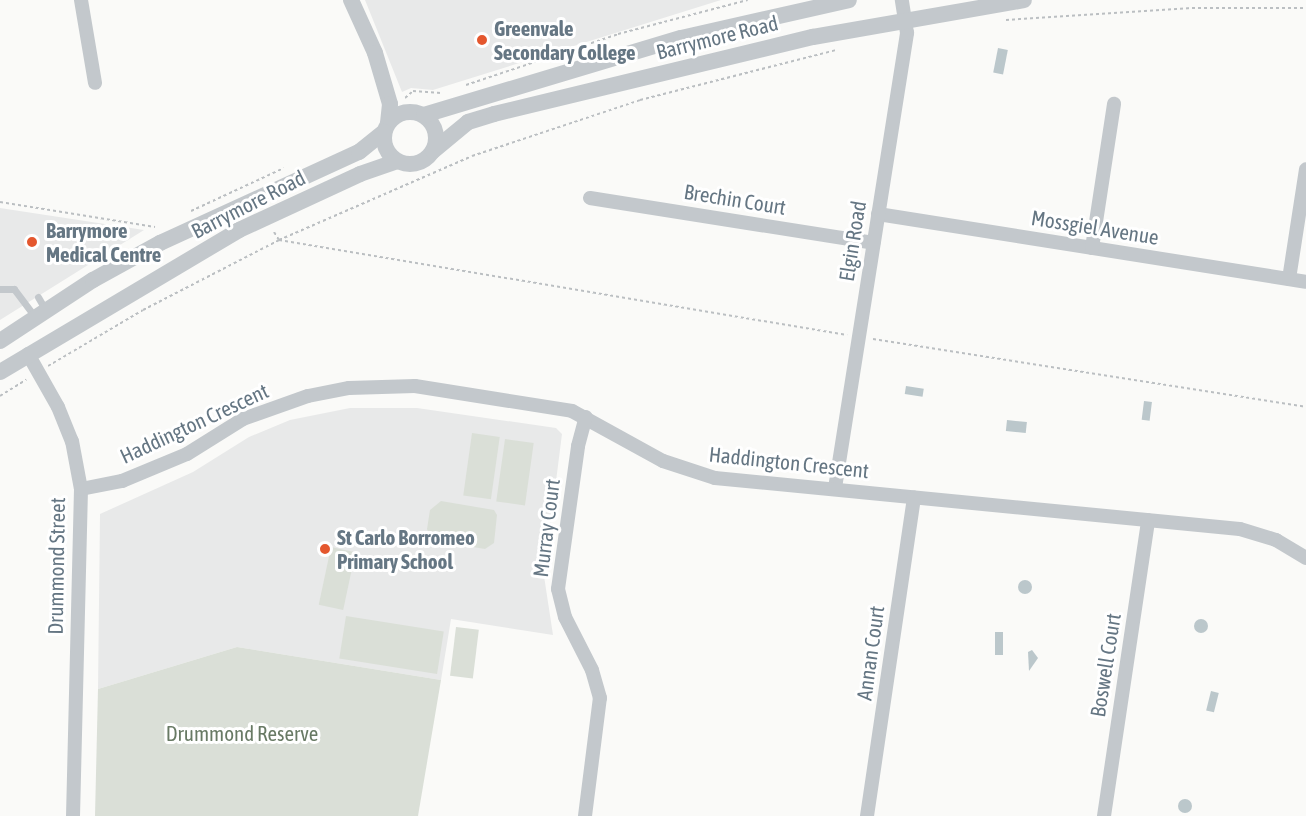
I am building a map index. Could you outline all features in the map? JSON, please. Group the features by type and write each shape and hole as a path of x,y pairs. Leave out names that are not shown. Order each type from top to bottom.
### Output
{"street":[{"path":"81,0 95,83"},
{"path":"351,0 382,75 390,104 386,128 386,149 397,161 417,164 433,150 434,127 398,100 382,75"},
{"name":"Barrymore Road","path":"418,113 681,38 849,0"},
{"name":"Elgin Road","path":"835,488 907,19 902,0"},
{"name":"Barrymore Road","path":"433,150 468,122 494,114 813,37 973,4 1024,0"},
{"path":"1092,248 1114,104"},
{"path":"386,128 395,116 418,113"},
{"name":"Barrymore Road","path":"0,341 15,331 40,308 241,196 359,152 386,128"},
{"name":"Barrymore Road","path":"0,372 267,217 397,161"},
{"path":"1289,279 1306,169"},
{"name":"Brechin Court","path":"590,198 873,243"},
{"name":"Mossgiel Avenue","path":"878,214 1306,282"},
{"name":"Drummond Street","path":"15,331 72,441 81,489 73,816"},
{"name":"Haddington Crescent","path":"81,489 122,481 187,454 243,420 338,389 415,386 566,410 586,417 650,455 715,478 1240,529 1276,540 1306,558"},
{"name":"Murray Court","path":"585,816 600,698 592,670 565,617 558,589 578,446 586,417"},
{"name":"Annan Court","path":"867,816 914,497"},
{"name":"Boswell Court","path":"1104,816 1148,520"}],"lane":[{"path":"0,289 14,289 40,308"}],"path":[{"path":"1000,21 1051,14 1192,8 1306,8"},
{"path":"0,396 143,310 279,240 472,156 640,100 838,49"},
{"path":"0,202 158,228"},
{"path":"267,217 279,240"},
{"path":"279,240 858,337 1306,407"}],"shaded area":[{"name":"Greenvale Secondary College","path":"365,0 721,0 433,90 411,88 402,92"},
{"path":"998,48 1008,50 1003,74 993,73"},
{"path":"0,208 144,230 0,320"},
{"path":"906,386 924,389 923,397 905,394"},
{"path":"1144,401 1152,402 1150,421 1142,420"},
{"name":"St Carlo Borromeo Primary School","path":"350,408 417,408 556,428 562,434 544,576 553,635 451,619 441,680 237,647 98,689 100,514 193,472 249,437 290,420"},
{"path":"1007,420 1027,422 1026,433 1006,431"},
{"path":"1022,580 1028,580 1032,587 1028,594 1022,594 1018,590 1018,584"},
{"path":"1198,619 1204,619 1208,626 1204,633 1198,633 1194,629 1194,623"},
{"path":"995,632 1003,632 1003,655 995,655"},
{"path":"1032,650 1038,658 1029,671 1028,652"},
{"path":"1211,691 1219,693 1214,712 1206,710"},
{"path":"1182,799 1188,799 1192,806 1188,813 1182,813 1178,809 1178,803"}],"green space":[{"path":"472,433 500,437 491,499 463,495"},
{"path":"505,439 534,443 525,505 496,501"},
{"path":"441,501 494,510 497,515 494,543 485,549 431,540 427,529 430,510"},
{"path":"331,547 355,552 343,610 319,605"},
{"path":"346,616 444,631 437,674 339,658"},
{"path":"456,627 479,630 473,678 450,676"},
{"name":"Drummond Reserve","path":"237,647 441,680 418,816 95,816 98,689"}],"place":[{"name":"Greenvale Secondary College","path":"482,40"},
{"name":"Barrymore Medical Centre","path":"32,242"},
{"name":"St Carlo Borromeo Primary School","path":"325,549"}]}
